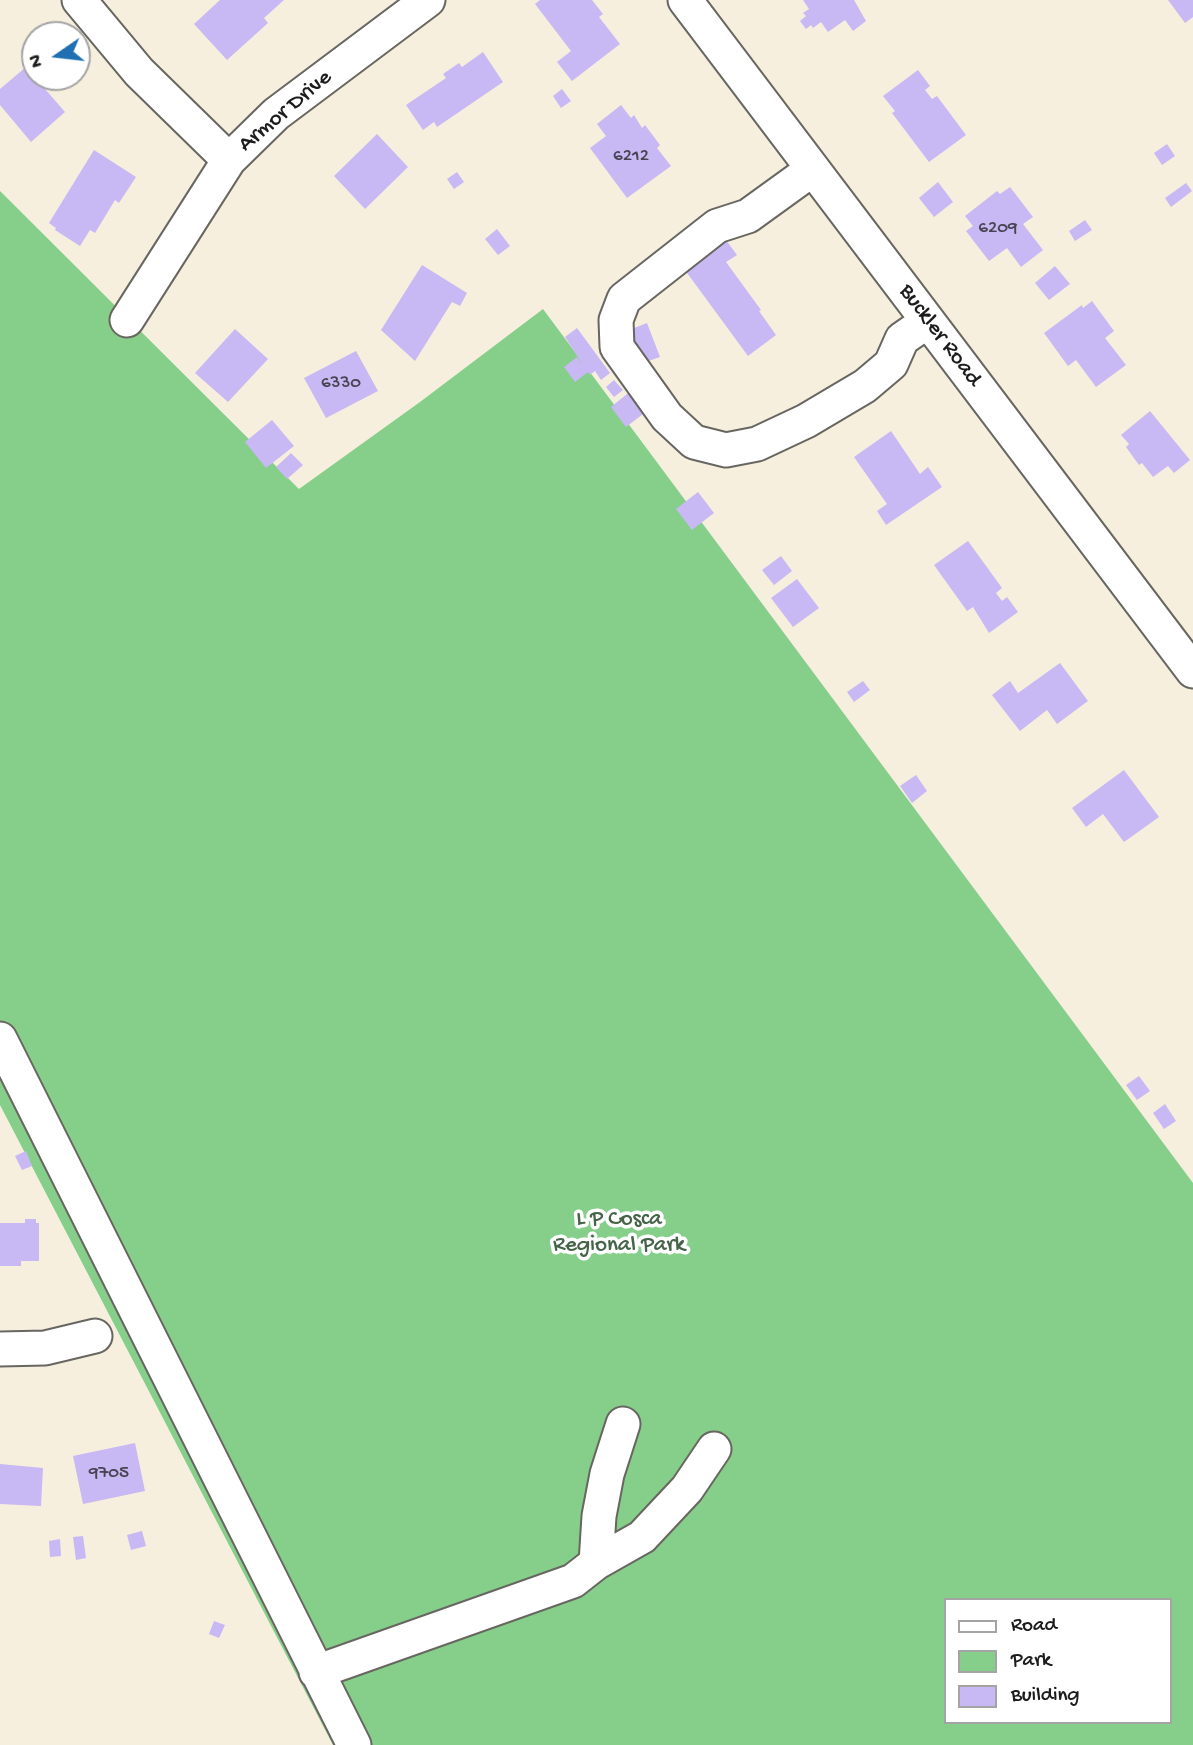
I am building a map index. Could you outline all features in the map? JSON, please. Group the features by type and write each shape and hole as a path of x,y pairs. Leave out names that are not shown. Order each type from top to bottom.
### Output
{"street":[{"path":"79,0 139,72 229,160"},
{"name":"Armor Drive","path":"127,320 229,160 276,114 428,0"},
{"name":"Buckler Road","path":"685,0 1193,671"},
{"path":"813,169 748,216 717,226 624,299 616,320 617,347 667,417 694,442 726,450 757,444 806,421 865,386 891,364 902,338 928,321"},
{"path":"0,1039 354,1745"},
{"path":"0,1349 45,1349 95,1336"},
{"path":"596,1563 607,1474 623,1424"},
{"path":"316,1672 573,1581 596,1563 642,1537 687,1489 714,1449"}],"green space":[{"name":"L P Cosca Regional Park","path":"0,191 299,489 543,309 1193,1183 1193,1745 333,1745 0,1105"}],"building":[{"path":"220,0 284,0 264,18 268,23 227,60 194,24"},
{"path":"540,0 592,0 603,14 599,17 620,44 572,81 557,62 571,51 535,4"},
{"path":"803,0 854,0 866,21 853,31 845,20 828,32 821,22 806,29 800,21 806,16 803,13 809,9"},
{"path":"1168,0 1193,0 1193,17 1185,23"},
{"path":"483,52 503,82 437,127 434,122 423,130 406,105 446,78 443,74 459,63 462,67"},
{"path":"918,70 930,86 925,90 932,99 937,96 966,135 929,162 892,113 895,111 883,96"},
{"path":"21,71 21,91 47,91 65,112 31,142 0,105 0,89"},
{"path":"562,89 571,101 561,108 553,96"},
{"path":"621,105 631,118 634,115 642,128 645,125 660,145 657,148 671,166 627,198 590,148 606,136 597,124"},
{"path":"377,134 408,167 365,209 334,176"},
{"path":"1167,144 1175,156 1162,165 1154,153"},
{"path":"94,150 136,177 119,203 115,200 95,233 90,230 80,246 49,223"},
{"path":"457,172 464,182 454,189 447,179"},
{"path":"938,182 953,202 934,217 919,198"},
{"path":"1186,183 1192,191 1171,207 1165,198"},
{"path":"1010,187 1033,217 1023,224 1043,250 1021,267 1007,248 989,261 966,231 973,226 965,216 997,191 1000,194"},
{"path":"1085,220 1092,230 1075,241 1069,231"},
{"path":"497,229 510,246 498,255 485,239"},
{"path":"723,236 737,255 726,262 776,335 748,356 682,266"},
{"path":"422,265 467,293 460,306 452,302 415,361 381,330"},
{"path":"1055,266 1070,284 1049,300 1035,283"},
{"path":"1092,301 1114,331 1105,338 1126,365 1096,387 1076,360 1068,366 1044,333 1082,305 1083,308"},
{"path":"647,323 660,357 637,365 624,332"},
{"path":"577,328 610,373 601,380 595,371 590,375 588,372 575,382 564,367 577,357 583,365 565,337"},
{"path":"235,329 268,359 228,402 195,373"},
{"path":"356,351 378,391 326,418 304,378"},
{"path":"614,380 623,390 614,397 606,387"},
{"path":"632,390 647,411 626,427 611,407"},
{"path":"1150,411 1190,460 1174,473 1168,466 1153,477 1142,463 1139,465 1126,447 1129,444 1121,435"},
{"path":"272,420 294,446 266,468 245,442"},
{"path":"891,431 920,474 928,467 942,487 886,525 877,511 887,504 854,457"},
{"path":"291,453 303,465 287,479 276,467"},
{"path":"698,492 714,513 692,530 676,509"},
{"path":"968,541 1002,588 996,593 1002,601 1007,597 1018,612 989,633 973,607 967,611 934,565"},
{"path":"781,556 792,571 774,585 762,570"},
{"path":"797,579 819,608 793,627 771,598"},
{"path":"1060,663 1088,701 1057,724 1047,710 1020,731 992,695 1010,681 1018,693"},
{"path":"863,681 870,690 854,702 847,692"},
{"path":"1124,770 1159,817 1124,842 1103,814 1086,827 1072,808"},
{"path":"916,775 927,791 912,803 900,786"},
{"path":"1139,1076 1150,1091 1137,1100 1126,1085"},
{"path":"1165,1104 1176,1121 1164,1129 1153,1113"},
{"path":"26,1151 32,1166 22,1170 15,1156"},
{"path":"25,1219 36,1219 36,1223 39,1223 39,1261 21,1261 21,1266 0,1266 0,1223 25,1223"},
{"path":"135,1443 145,1491 83,1504 73,1456"},
{"path":"0,1464 43,1468 41,1506 0,1504"},
{"path":"142,1531 146,1546 131,1550 127,1535"},
{"path":"83,1536 86,1558 76,1560 73,1537"},
{"path":"60,1539 61,1556 50,1557 49,1541"},
{"path":"214,1621 225,1625 219,1638 209,1634"}]}
